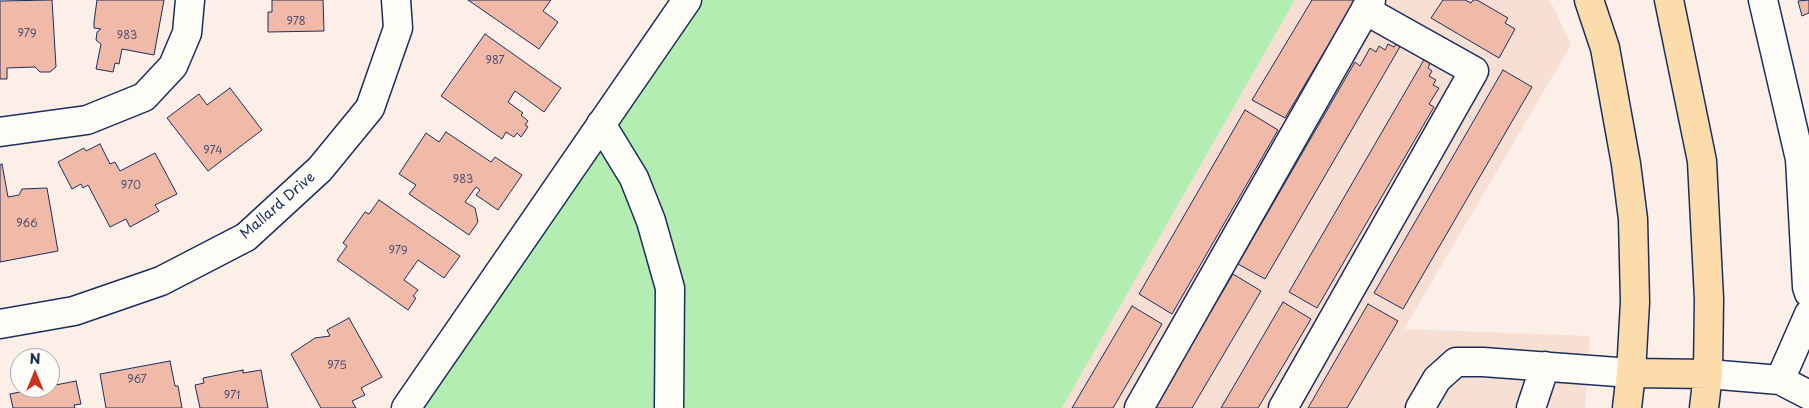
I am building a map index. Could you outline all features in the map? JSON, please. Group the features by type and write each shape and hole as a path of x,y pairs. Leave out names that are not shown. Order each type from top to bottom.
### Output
{"main road":[{"path":"1589,0 1605,48 1626,164 1633,219 1635,302 1632,374 1626,408"},
{"path":"1669,0 1702,161 1709,299 1708,374 1704,408"},
{"path":"1632,374 1708,374"}],"street":[{"path":"0,132 87,120 144,97 173,66 187,33 190,0"},
{"name":"Mallard Drive","path":"0,324 74,311 161,281 246,237 320,170 370,108 398,28 396,0"},
{"path":"406,408 687,0"},
{"path":"1763,0 1800,159 1807,287 1809,293"},
{"path":"1139,408 1368,5 1474,71 1283,408"},
{"path":"601,124 634,178 651,221 670,288 669,408"},
{"path":"1780,380 1809,314"},
{"path":"1431,404 1437,379 1456,362 1545,366 1632,374"},
{"path":"1531,408 1545,366"},
{"path":"1708,374 1780,380 1809,395"}],"shaded area":[{"path":"1295,0 1550,0 1571,45 1404,329 1590,336 1585,408 1062,408"}],"green space":[{"path":"703,0 1295,0 1062,408 419,408"}],"building":[{"path":"52,0 56,67 50,72 40,72 35,67 7,68 7,79 0,79 0,1"},
{"path":"97,0 164,0 154,55 122,49 119,64 115,63 113,72 96,69 101,44 96,40 97,32 101,29 94,28"},
{"path":"272,0 323,0 324,31 268,32 268,12 272,12"},
{"path":"468,0 551,0 543,11 558,22 539,49"},
{"path":"1312,0 1355,0 1285,118 1252,100"},
{"path":"1443,0 1465,0 1471,3 1473,0 1477,0 1508,18 1505,23 1515,29 1499,58 1431,18"},
{"path":"1809,0 1809,13 1802,16 1798,1"},
{"path":"485,34 561,88 544,112 515,91 508,102 523,113 521,115 528,121 525,125 528,127 521,137 517,133 514,137 506,132 502,139 441,96"},
{"path":"1398,42 1401,45 1265,279 1238,264 1355,62 1360,66 1370,48 1376,52 1379,46 1385,50 1388,44 1394,47"},
{"path":"1425,58 1431,61 1428,68 1432,71 1429,76 1436,80 1433,85 1439,88 1429,104 1434,107 1317,308 1289,292"},
{"path":"1503,70 1532,87 1403,309 1374,293"},
{"path":"230,88 262,130 208,171 167,118 199,94 207,105"},
{"path":"1245,110 1278,130 1172,314 1139,294"},
{"path":"446,132 491,162 495,157 522,175 498,210 476,195 480,190 476,187 465,202 475,208 478,222 469,235 409,194 416,185 399,174 426,133 439,142"},
{"path":"100,144 110,164 115,162 120,171 155,153 177,194 155,205 159,211 130,227 126,219 110,227 88,185 83,188 81,184 72,189 58,162 84,148 86,151"},
{"path":"2,164 8,197 19,195 22,189 47,188 58,251 0,262 0,165"},
{"path":"379,200 460,256 444,278 418,260 404,280 418,290 413,296 416,298 408,310 337,260 347,246 343,243 365,212 369,214"},
{"path":"1233,274 1261,291 1192,408 1154,408"},
{"path":"1283,302 1311,319 1258,408 1221,408"},
{"path":"1368,304 1398,321 1347,408 1308,408"},
{"path":"1132,306 1162,324 1113,408 1072,408"},
{"path":"349,318 382,377 361,388 365,395 352,401 356,408 321,408 291,354 315,338 330,336 327,330"},
{"path":"170,361 175,386 178,386 182,408 106,408 100,374"},
{"path":"243,370 243,373 261,370 268,408 200,408 195,385 204,383 203,378"},
{"path":"76,381 81,404 74,405 75,408 13,408 11,398 60,398 60,384"}]}
